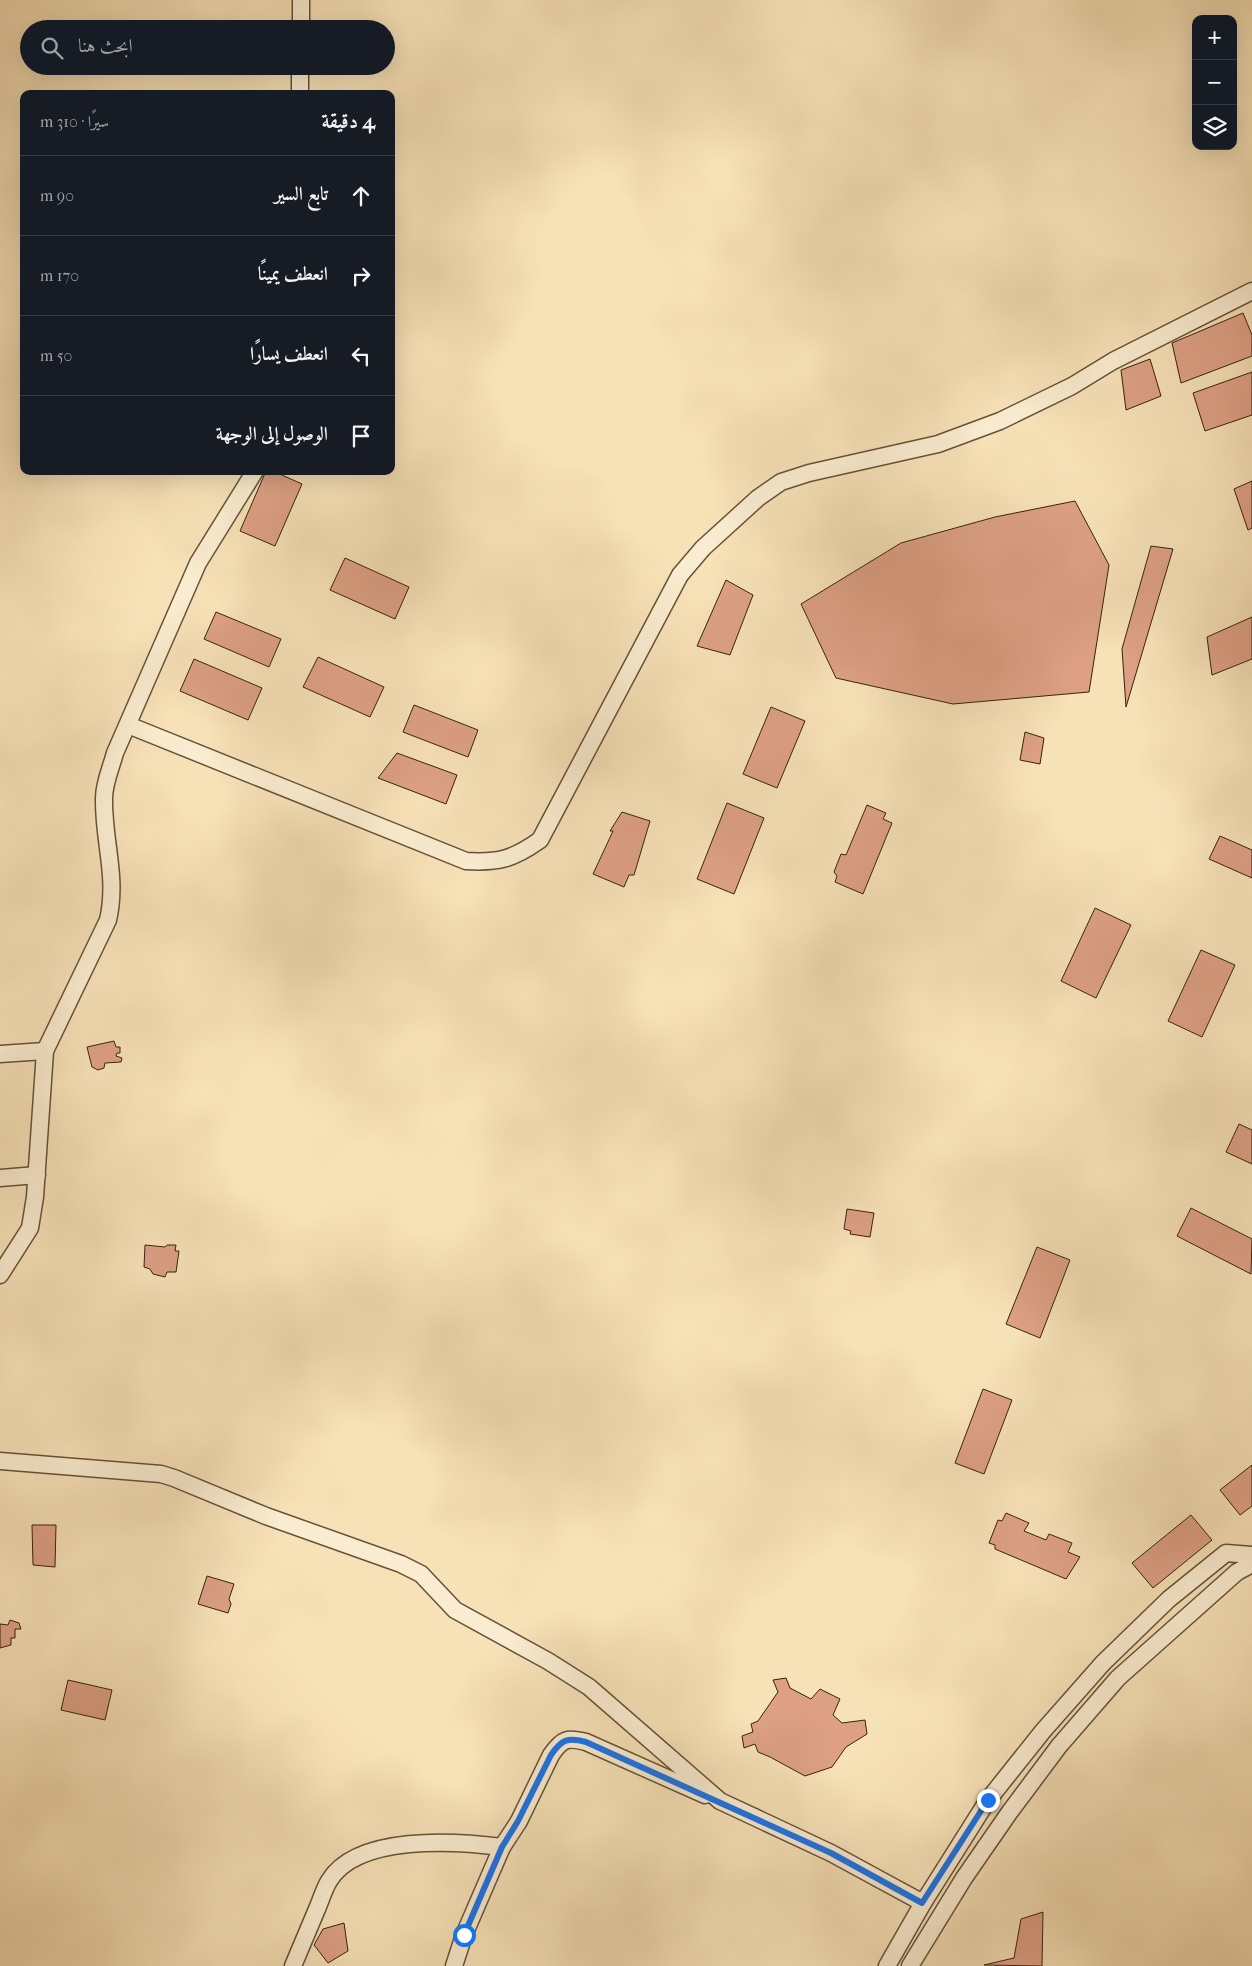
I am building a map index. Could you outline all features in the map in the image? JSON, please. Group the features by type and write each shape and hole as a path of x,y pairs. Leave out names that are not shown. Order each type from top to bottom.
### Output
{"street":[{"path":"300,20 301,0"},
{"path":"300,75 300,90"},
{"path":"128,725 466,861 489,862 519,854 540,840 680,575 703,548 758,498 781,482 809,473 938,444 1000,421 1072,386 1113,361 1252,291"},
{"path":"0,1275 30,1228 37,1175 46,1051 108,920 112,901 112,883 104,797 107,778 115,753 198,563 253,475"},
{"path":"0,1054 46,1051"},
{"path":"0,1178 37,1175"},
{"path":"0,1461 161,1474 266,1516 401,1564 421,1574 455,1610 548,1661 589,1686 720,1801"},
{"path":"887,1966 922,1903 988,1800 1043,1731 1103,1663 1169,1599 1226,1553 1252,1555"},
{"path":"910,1966 964,1878 1009,1813 1060,1746 1118,1678 1237,1572 1252,1564"},
{"path":"454,1966 464,1935 502,1847 518,1821 557,1746 565,1740 575,1738 720,1801 831,1853 922,1903"},
{"path":"293,1966 330,1880 344,1865 364,1853 412,1844 469,1842 502,1847"}],"building":[{"path":"1243,313 1252,335 1252,356 1181,383 1172,343"},
{"path":"1150,359 1161,396 1126,410 1121,370"},
{"path":"1252,372 1252,415 1205,431 1193,393"},
{"path":"264,475 282,475 302,484 275,546 240,531"},
{"path":"1252,481 1252,528 1248,530 1234,489"},
{"path":"1075,501 1109,565 1089,692 953,704 836,678 801,604 901,543 995,517"},
{"path":"1151,546 1173,549 1126,707 1122,649"},
{"path":"345,558 409,587 395,619 330,590"},
{"path":"726,580 753,595 730,655 697,646"},
{"path":"216,612 281,639 269,667 204,639"},
{"path":"1252,617 1252,659 1212,675 1207,637"},
{"path":"318,657 384,687 370,717 303,687"},
{"path":"194,659 262,688 248,720 180,691"},
{"path":"414,705 478,730 468,757 403,732"},
{"path":"771,707 805,721 777,788 743,774"},
{"path":"1025,732 1044,738 1040,764 1020,760"},
{"path":"397,753 457,775 446,804 378,778"},
{"path":"727,803 764,818 734,894 697,879"},
{"path":"867,805 886,813 883,819 892,823 863,894 835,882 837,876 834,872 841,854 846,855"},
{"path":"622,812 650,821 634,875 629,875 624,887 593,874 613,831 610,831"},
{"path":"1220,836 1252,850 1252,878 1209,859"},
{"path":"1095,908 1131,925 1096,998 1061,981"},
{"path":"1201,950 1235,965 1202,1037 1168,1021"},
{"path":"114,1041 116,1047 120,1047 120,1053 117,1053 116,1056 122,1058 121,1062 105,1063 104,1068 98,1070 92,1067 87,1047"},
{"path":"1239,1124 1252,1130 1252,1164 1226,1152"},
{"path":"1191,1208 1252,1239 1251,1274 1177,1236"},
{"path":"847,1209 874,1213 870,1237 850,1234 851,1231 844,1229"},
{"path":"145,1245 165,1247 167,1245 176,1245 175,1251 179,1251 176,1272 167,1272 165,1277 153,1274 150,1269 144,1267"},
{"path":"1037,1247 1070,1260 1040,1338 1006,1324"},
{"path":"983,1389 1012,1400 984,1474 955,1463"},
{"path":"1252,1465 1252,1506 1240,1515 1220,1490"},
{"path":"1006,1513 1029,1523 1024,1531 1046,1540 1049,1534 1072,1543 1068,1552 1080,1557 1066,1579 995,1549 995,1545 989,1543 998,1520 1002,1521"},
{"path":"1191,1515 1212,1540 1153,1588 1132,1563"},
{"path":"32,1525 56,1525 55,1567 33,1565"},
{"path":"207,1576 234,1584 229,1599 231,1604 228,1613 198,1604"},
{"path":"10,1620 19,1623 21,1629 15,1629 15,1638 11,1638 11,1645 0,1648 0,1624 8,1625"},
{"path":"786,1678 790,1688 811,1699 820,1689 840,1699 833,1715 842,1723 865,1720 867,1734 846,1747 832,1767 805,1776 758,1752 755,1744 744,1748 742,1736 753,1732 751,1724 758,1721 778,1692 773,1680"},
{"path":"68,1680 112,1690 105,1720 61,1710"},
{"path":"1043,1912 1042,1966 984,1965 1014,1958 1021,1919"},
{"path":"344,1923 348,1951 328,1963 314,1945 323,1929"}],"route":[{"path":"464,1935 502,1847 518,1821 551,1755 557,1746 565,1740 575,1738 586,1742 720,1801 831,1853 922,1903 988,1800"}]}
